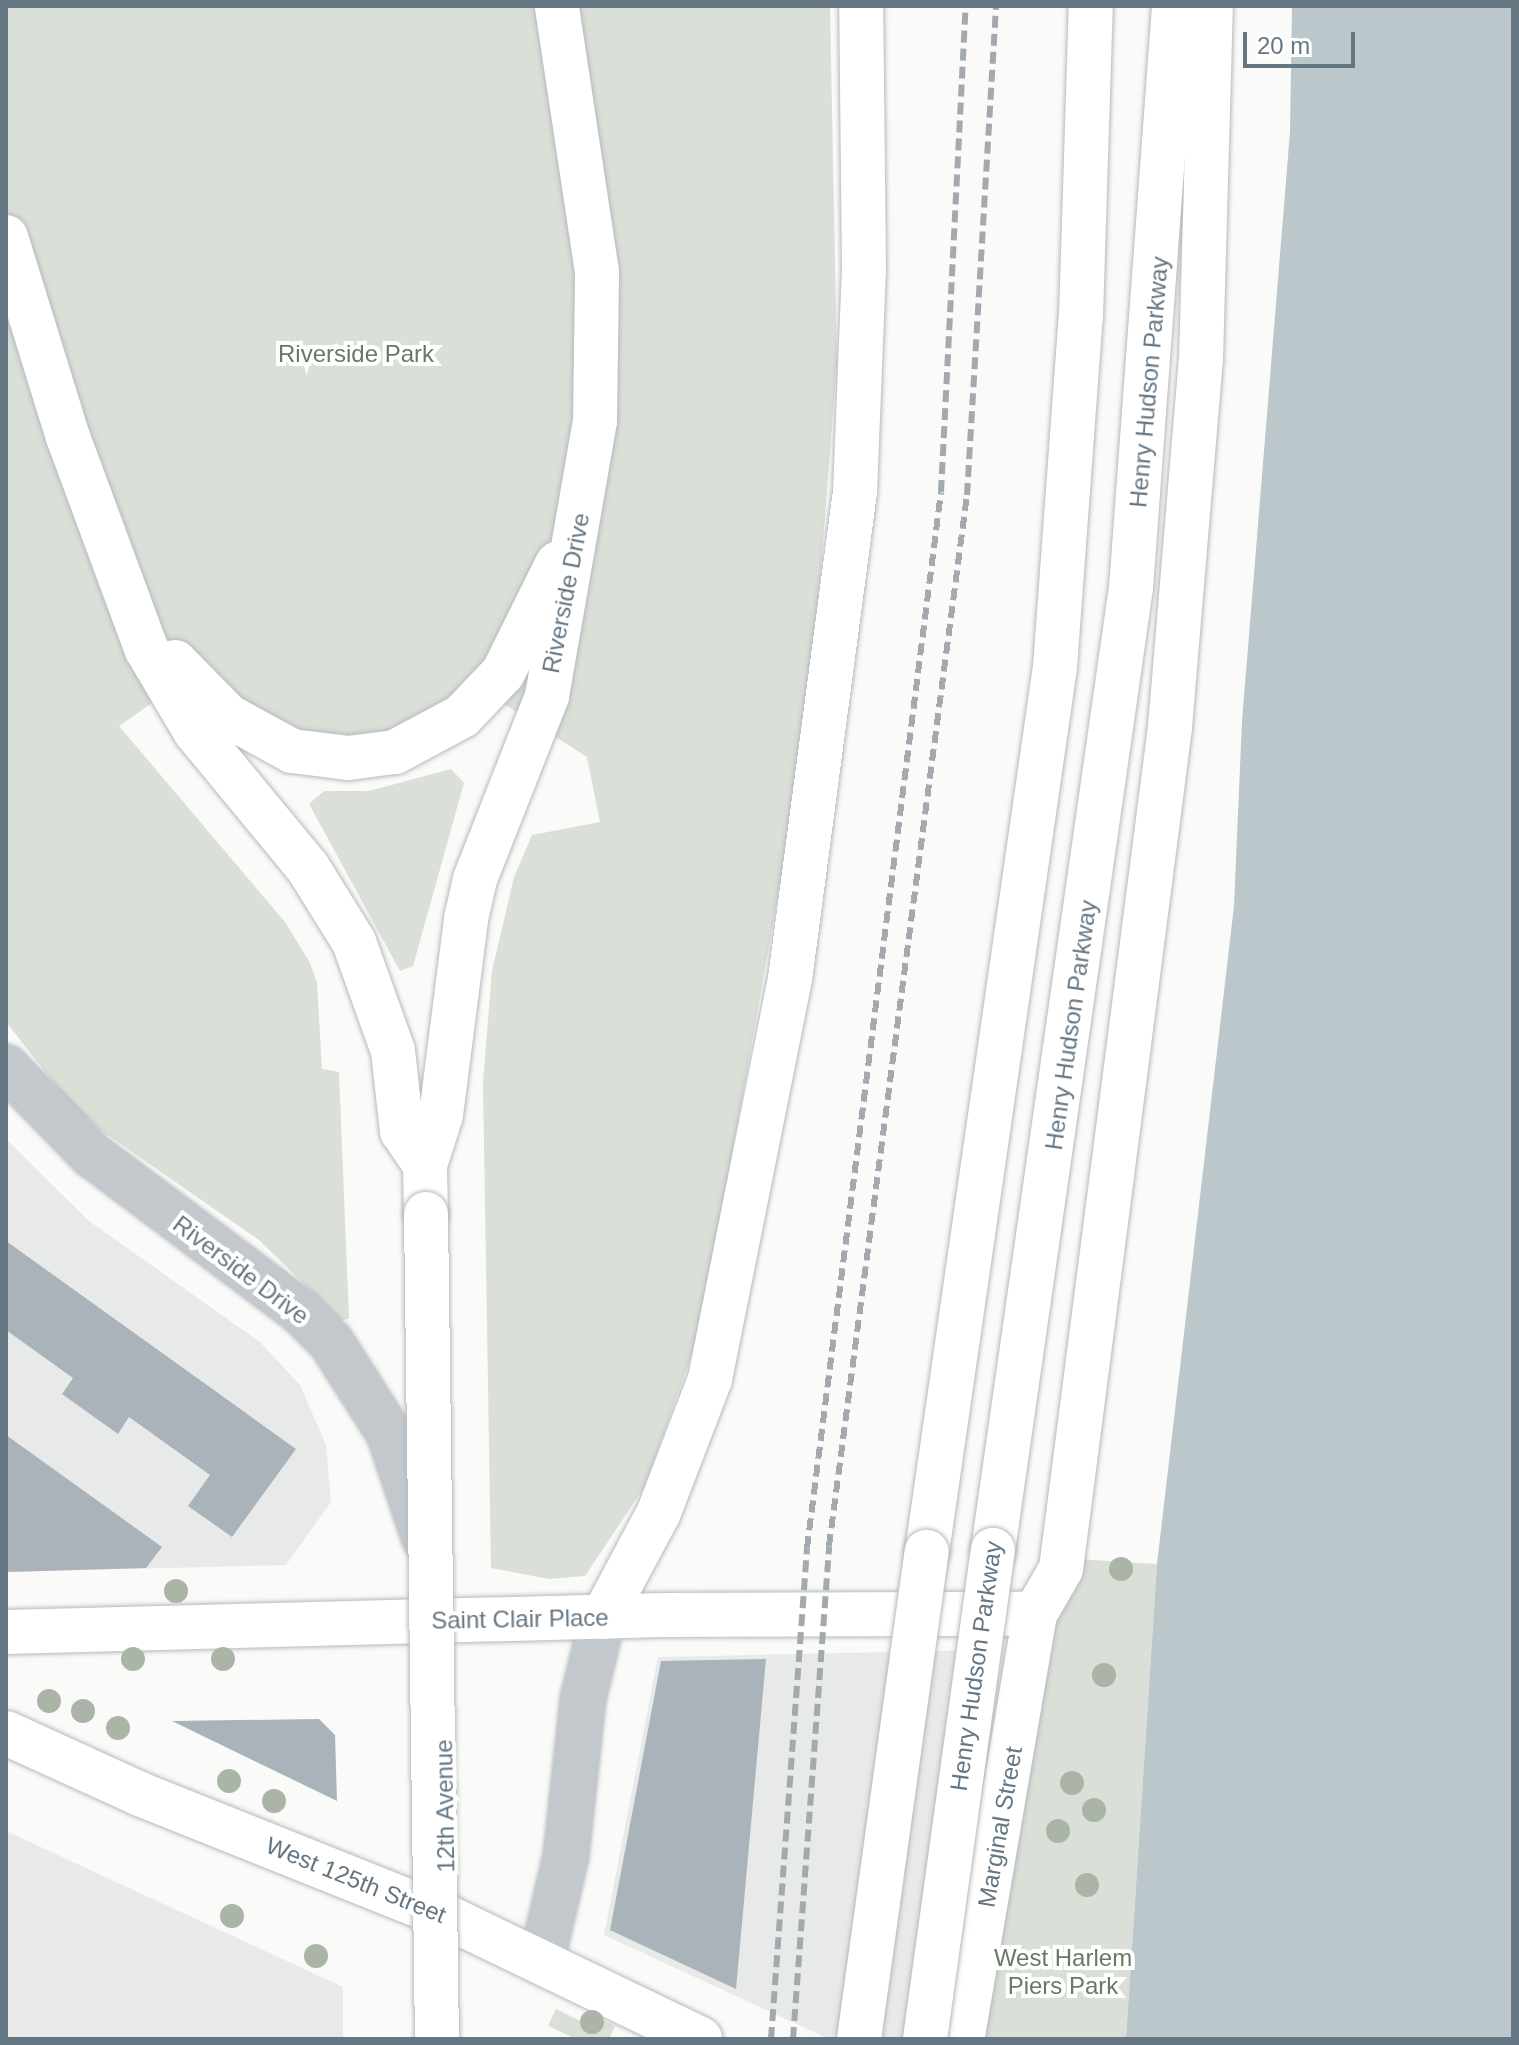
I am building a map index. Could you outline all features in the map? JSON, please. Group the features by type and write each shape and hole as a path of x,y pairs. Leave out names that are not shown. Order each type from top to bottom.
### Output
{"main road":[{"name":"Riverside Drive","path":"437,2039 425,1165 441,1115 450,1010 475,879 547,696 584,495 599,355 597,272 557,6"},
{"path":"603,1617 682,1463 710,1379 790,979 855,492 864,271 861,6"},
{"path":"859,2039 1055,667 1081,317 1091,6"},
{"name":"Henry Hudson Parkway","path":"925,2039 1131,588 1174,6"},
{"path":"1019,1614 1061,1569 1170,727 1201,360 1211,6"},
{"path":"6,237 118,577 175,702 308,868 354,942 393,1051 402,1131 425,1165"},
{"path":"118,577 187,677 240,725 316,756 395,752 450,725 503,673 584,495"},
{"name":"Saint Clair Place","path":"6,1632 603,1617 1019,1614"},
{"name":"Marginal Street","path":"962,2039 971,1994 1019,1614"},
{"name":"West 125th Street","path":"6,1733 140,1794 447,1917 542,1959 700,2039"}],"street":[{"name":"Riverside Drive","path":"6,1067 92,1155 301,1312 331,1342 362,1382 404,1469 443,1621"},
{"path":"542,1959 566,1856 583,1699 603,1617"},
{"name":"12th Avenue","path":"443,1621 448,2039"}],"shaded area":[{"path":"1292,6 1513,6 1513,2039 1126,2039 1157,1564 1234,906 1242,721 1290,132"},
{"path":"6,1139 89,1221 260,1342 300,1385 326,1445 331,1502 286,1565 6,1572"},
{"path":"982,1650 933,2039 829,2039 604,1935 658,1657"},
{"path":"6,1831 343,1987 343,2039 6,2039"}],"green space":[{"name":"Riverside Park","path":"6,6 830,6 837,362 809,721 701,1329 645,1486 585,1576 549,1579 491,1568 483,1083 492,971 514,877 532,835 600,822 587,757 471,683 378,742 276,731 201,669 119,726 285,922 310,963 317,983 322,1069 339,1072 349,1319 341,1320 259,1240 99,1129 68,1101 6,1022"},
{"path":"451,769 464,783 413,966 400,971 309,804 324,791 369,791"},
{"name":"West Harlem Piers Park","path":"1062,1558 1157,1564 1126,2039 983,2039"},
{"path":"556,2009 585,2023 589,2014 615,2026 609,2039 576,2039 548,2026"}],"building":[{"path":"6,1241 296,1449 232,1537 188,1506 210,1475 129,1417 118,1434 62,1394 73,1378 6,1330"},
{"path":"6,1435 162,1547 146,1568 6,1572"},
{"path":"766,1659 736,1989 610,1930 661,1661"},
{"path":"319,1719 335,1735 337,1801 172,1721"}],"railway":[{"path":"771,2039 807,1548 941,492 966,6"},
{"path":"793,2039 829,1546 967,495 996,6"}]}
